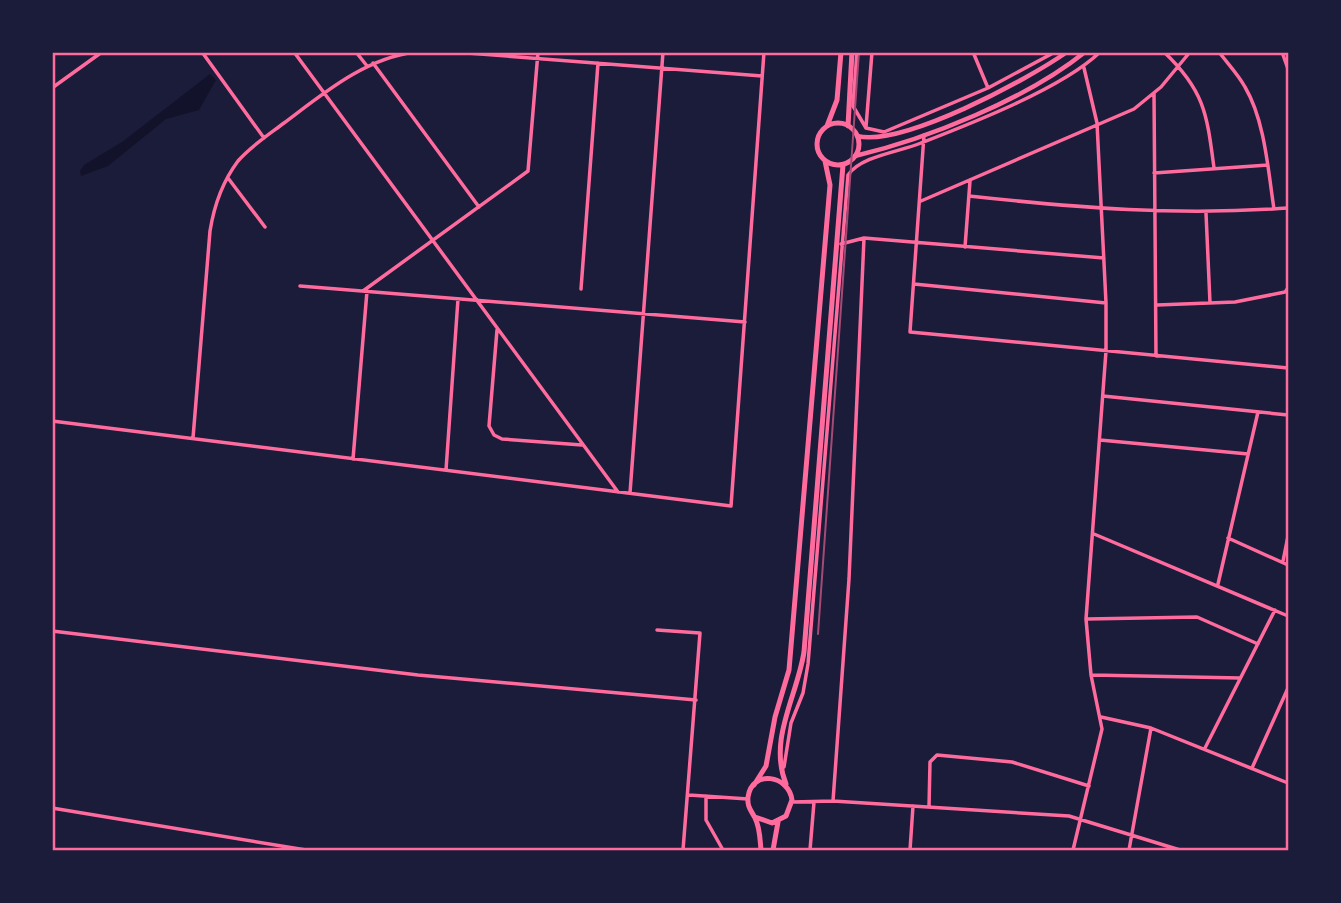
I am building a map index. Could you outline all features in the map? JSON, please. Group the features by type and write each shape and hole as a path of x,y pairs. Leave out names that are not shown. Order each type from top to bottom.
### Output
{"highway":[{"path":"761,850 755,817 748,799 766,766 775,717 789,670 830,185 817,141 827,126 836,100 841,52"},
{"path":"848,126 854,52"},
{"path":"755,817 766,823 778,822 789,812 792,802 782,776 779,755 781,737 800,677 804,652 843,165 855,156 859,145 857,136 848,126 840,123 827,126"},
{"path":"825,161 843,165"},
{"path":"754,785 770,778 786,785"},
{"path":"773,850 778,822"}],"street":[{"path":"52,88 102,52"},
{"path":"202,52 264,138"},
{"path":"294,52 618,492"},
{"path":"356,52 367,66"},
{"path":"193,438 210,230 217,201 228,178 239,160 324,93 373,63 416,52"},
{"path":"454,52 763,76"},
{"path":"353,458 365,291 528,171 538,52"},
{"path":"630,494 663,52"},
{"path":"52,421 731,506 764,52"},
{"path":"854,52 853,106 866,128 884,132 988,88 1055,52"},
{"path":"866,128 872,52"},
{"path":"973,52 988,88"},
{"path":"857,136 879,138 954,112 1068,52"},
{"path":"855,156 883,150 924,135 1027,89 1085,52"},
{"path":"782,776 791,723 803,693 808,664 848,175 866,160 925,141 1084,68 1100,52"},
{"path":"1164,52 1180,67 1204,105 1214,168"},
{"path":"920,201 1134,109 1180,67 1190,52"},
{"path":"1219,52 1245,86 1252,101 1268,164 1274,209"},
{"path":"1282,52 1289,69"},
{"path":"373,63 479,207"},
{"path":"581,289 598,63"},
{"path":"1073,850 1101,738 1101,717 1091,675 1086,619 1106,351 1106,303 1097,123 1084,68"},
{"path":"1154,93 1156,356"},
{"path":"924,135 910,332 1289,368"},
{"path":"1154,173 1268,164"},
{"path":"228,178 265,227"},
{"path":"965,247 970,181"},
{"path":"970,196 1101,211 1206,213 1289,208"},
{"path":"1206,213 1210,303"},
{"path":"841,244 864,239 1104,258"},
{"path":"833,801 849,579 864,239"},
{"path":"914,284 1106,303"},
{"path":"300,286 745,322"},
{"path":"1156,305 1235,302 1284,292 1289,288"},
{"path":"446,470 458,299"},
{"path":"497,328 489,426 494,435 502,439 583,445"},
{"path":"1103,396 1289,415"},
{"path":"1218,583 1258,412"},
{"path":"1100,440 1248,454"},
{"path":"1094,534 1218,583 1289,615"},
{"path":"1283,561 1289,536"},
{"path":"1228,538 1289,565"},
{"path":"1205,748 1275,610"},
{"path":"1086,619 1197,617 1258,644"},
{"path":"657,630 700,633 683,850"},
{"path":"52,631 406,673 696,700"},
{"path":"1091,675 1240,678"},
{"path":"1252,768 1289,688"},
{"path":"1101,717 1151,728 1289,783"},
{"path":"1129,850 1151,728"},
{"path":"929,807 930,762 937,755 1012,762 1089,786"},
{"path":"689,795 748,799"},
{"path":"706,796 706,820 723,850"},
{"path":"792,802 833,801 1081,818 1180,850"},
{"path":"810,850 814,802"},
{"path":"913,806 910,850 919,850"},
{"path":"52,808 306,850"}],"shaded area":[{"path":"210,74 216,80 199,110 166,119 108,166 81,176 80,171 84,165 122,142"}],"railway":[{"path":"818,634 859,52"}]}
